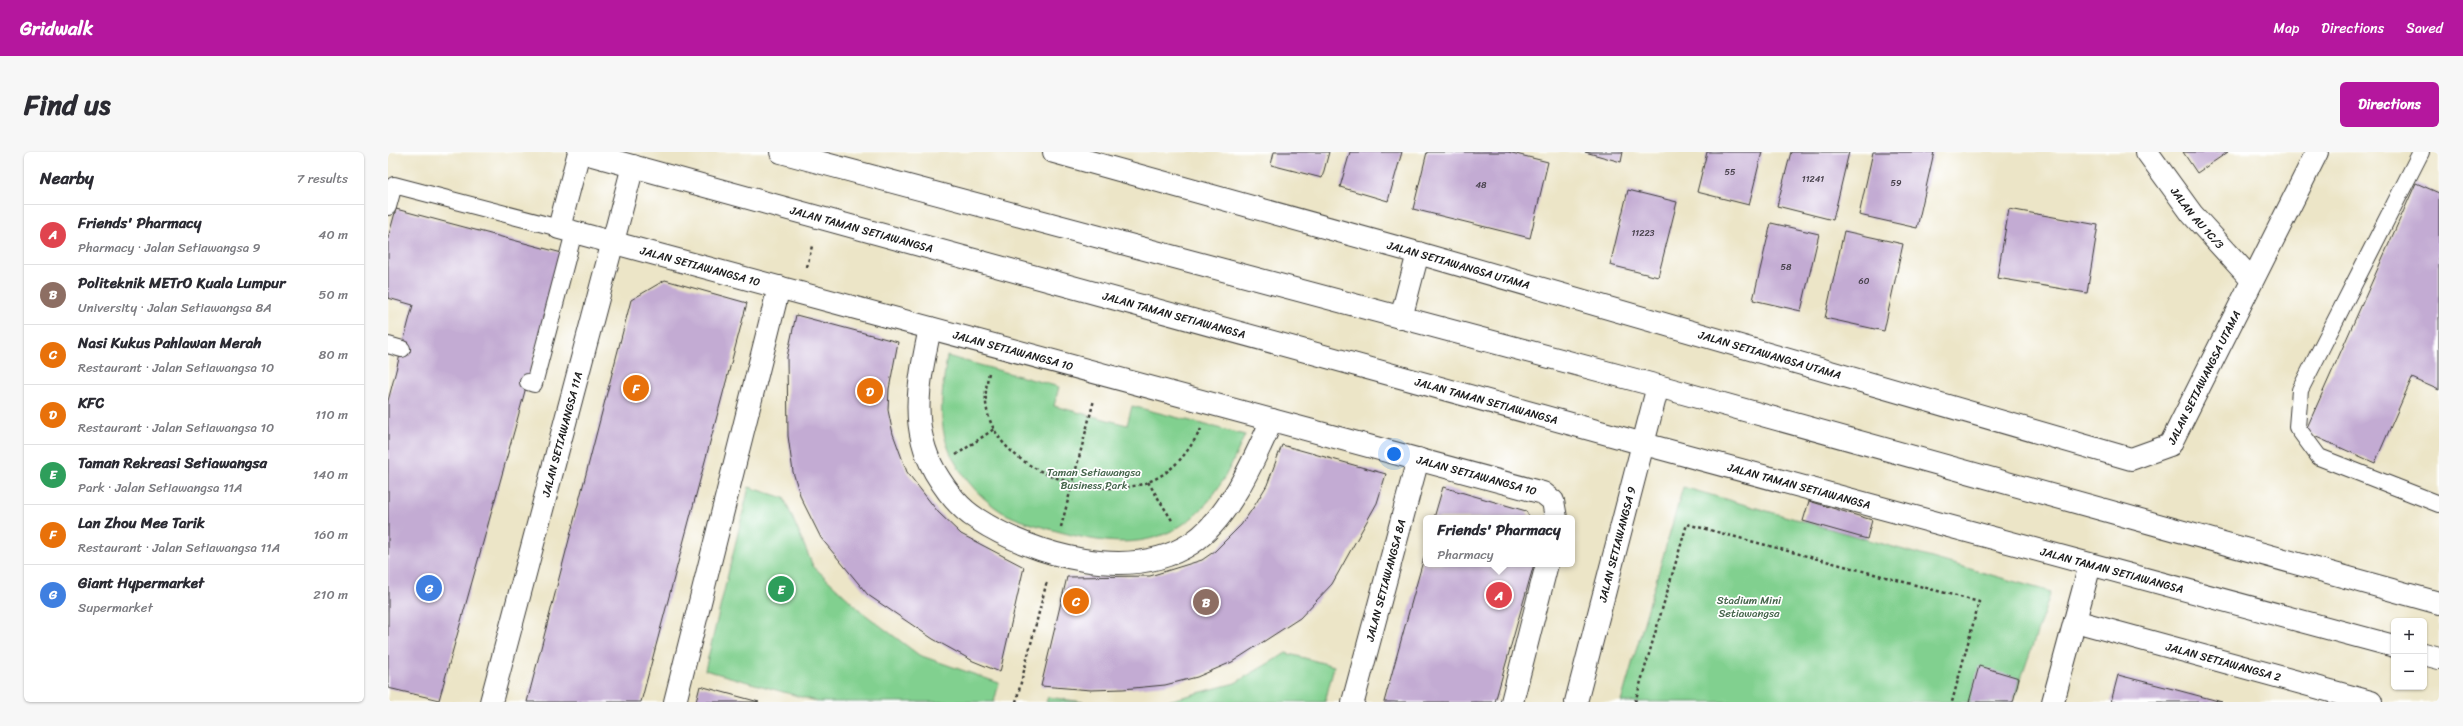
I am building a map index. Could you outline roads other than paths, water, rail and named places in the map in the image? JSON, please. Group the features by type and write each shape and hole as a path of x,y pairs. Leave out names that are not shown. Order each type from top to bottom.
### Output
{"street":[{"name":"JALAN TAMAN SETIAWANGSA","path":"580,152 1644,444 2391,645"},
{"path":"567,230 580,152"},
{"path":"781,152 1658,386 2439,603"},
{"name":"JALAN SETIAWANGSA UTAMA","path":"1054,152 1418,253 2131,459 2170,445 2317,152"},
{"name":"JALAN AU 1C/3","path":"2147,152 2192,214 2252,280"},
{"name":"JALAN SETIAWANGSA 11A","path":"491,702 633,166"},
{"name":"JALAN SETIAWANGSA 10","path":"567,230 1543,493 1553,501 1555,515"},
{"path":"1401,318 1418,253"},
{"path":"675,702 779,288"},
{"path":"930,328 920,368 918,416 925,446 935,472 953,497 976,519 1024,542 1054,553 1112,563 1142,562 1174,552 1192,542 1208,529 1226,508 1272,420"},
{"name":"JALAN SETIAWANGSA 9","path":"1576,702 1658,386"},
{"name":"JALAN SETIAWANGSA 8A","path":"1353,702 1418,459"},
{"path":"2053,702 2090,565"},
{"path":"1512,702 1546,567"},
{"name":"JALAN SETIAWANGSA 2","path":"2075,621 2371,702"},
{"path":"2427,655 2439,658"}],"lane":[{"path":"2421,152 2300,390 2297,427 2319,457 2439,504"},
{"path":"388,207 394,186 567,230 534,384 528,382"}],"place":[{"name":"Lan Zhou Mee Tarik","path":"636,388"},
{"name":"KFC","path":"870,391"},
{"name":"Giant Hypermarket","path":"429,588"},
{"name":"Taman Rekreasi Setiawangsa","path":"781,589"},
{"name":"Friends' Pharmacy","path":"1499,595"},
{"name":"Nasi Kukus Pahlawan Merah","path":"1076,601"},
{"name":"Politeknik METrO Kuala Lumpur","path":"1206,602"}],"park label":[{"name":"Taman Setiawangsa Business Park","path":"1094,478"},
{"name":"Stadium Mini Setiawangsa","path":"1749,606"}]}
